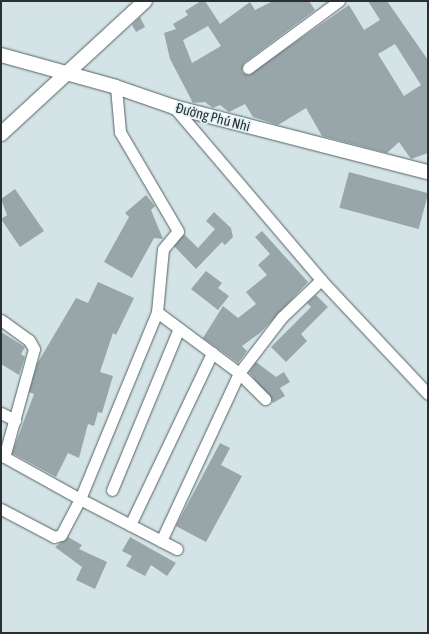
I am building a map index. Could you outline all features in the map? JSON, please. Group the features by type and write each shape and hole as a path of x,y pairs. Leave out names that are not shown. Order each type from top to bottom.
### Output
{"street":[{"path":"1,134 145,1"},
{"path":"248,68 339,1"},
{"name":"Đường Phú Nhi","path":"1,55 116,87 174,107 428,172"},
{"path":"1,509 54,537 61,535 80,499 157,312 163,249 178,231 120,132 116,87"},
{"path":"174,107 322,280 428,394"},
{"path":"161,541 239,373 282,317 322,280"},
{"path":"157,312 239,373 265,399"},
{"path":"1,320 29,340 34,349 15,420 2,456 80,499 177,549"},
{"path":"112,490 179,328"},
{"path":"130,525 212,353"},
{"path":"1,413 15,420"}],"building":[{"path":"201,1 205,1 220,24 250,2 255,10 273,1 309,1 315,10 244,63 242,72 248,75 349,5 364,30 380,20 368,1 387,1 428,60 428,153 411,159 399,142 387,153 322,136 306,108 278,125 253,117 245,104 229,112 220,105 213,108 205,102 193,103 170,59 164,33 176,29 173,24 188,15 185,11","holes":["208,26 221,46 192,63 183,40","395,44 421,85 404,96 378,54"]},
{"path":"140,17 145,27 136,32 132,25"},
{"path":"349,172 428,193 419,229 339,208"},
{"path":"15,189 44,231 20,247 1,219 7,215 1,199"},
{"path":"146,195 155,206 151,210 163,239 154,238 132,278 104,262 129,217 125,213"},
{"path":"214,212 231,228 233,237 225,245 222,242 196,269 174,246 184,234 198,248 215,229 206,221"},
{"path":"262,231 308,282 261,332 242,346 247,351 238,363 203,338 223,306 238,318 256,304 246,292 267,275 258,265 270,254 255,237"},
{"path":"206,271 222,283 218,288 229,296 218,310 191,289"},
{"path":"98,282 134,298 116,335 113,333 100,372 113,376 102,413 98,412 94,426 88,424 79,458 68,453 56,477 12,453 34,394 29,392 37,364 76,298 88,303"},
{"path":"316,295 328,307 301,334 307,341 286,362 271,347 311,307 307,303"},
{"path":"1,332 25,347 21,354 25,357 19,375 1,364"},
{"path":"256,362 276,377 284,372 290,382 280,388 285,396 273,403 249,372"},
{"path":"220,443 230,448 221,465 242,476 206,542 176,526"},
{"path":"68,537 82,545 79,549 107,562 95,589 76,580 82,567 55,547"},
{"path":"130,537 176,563 167,576 151,565 145,576 126,566 132,556 122,551"}]}
